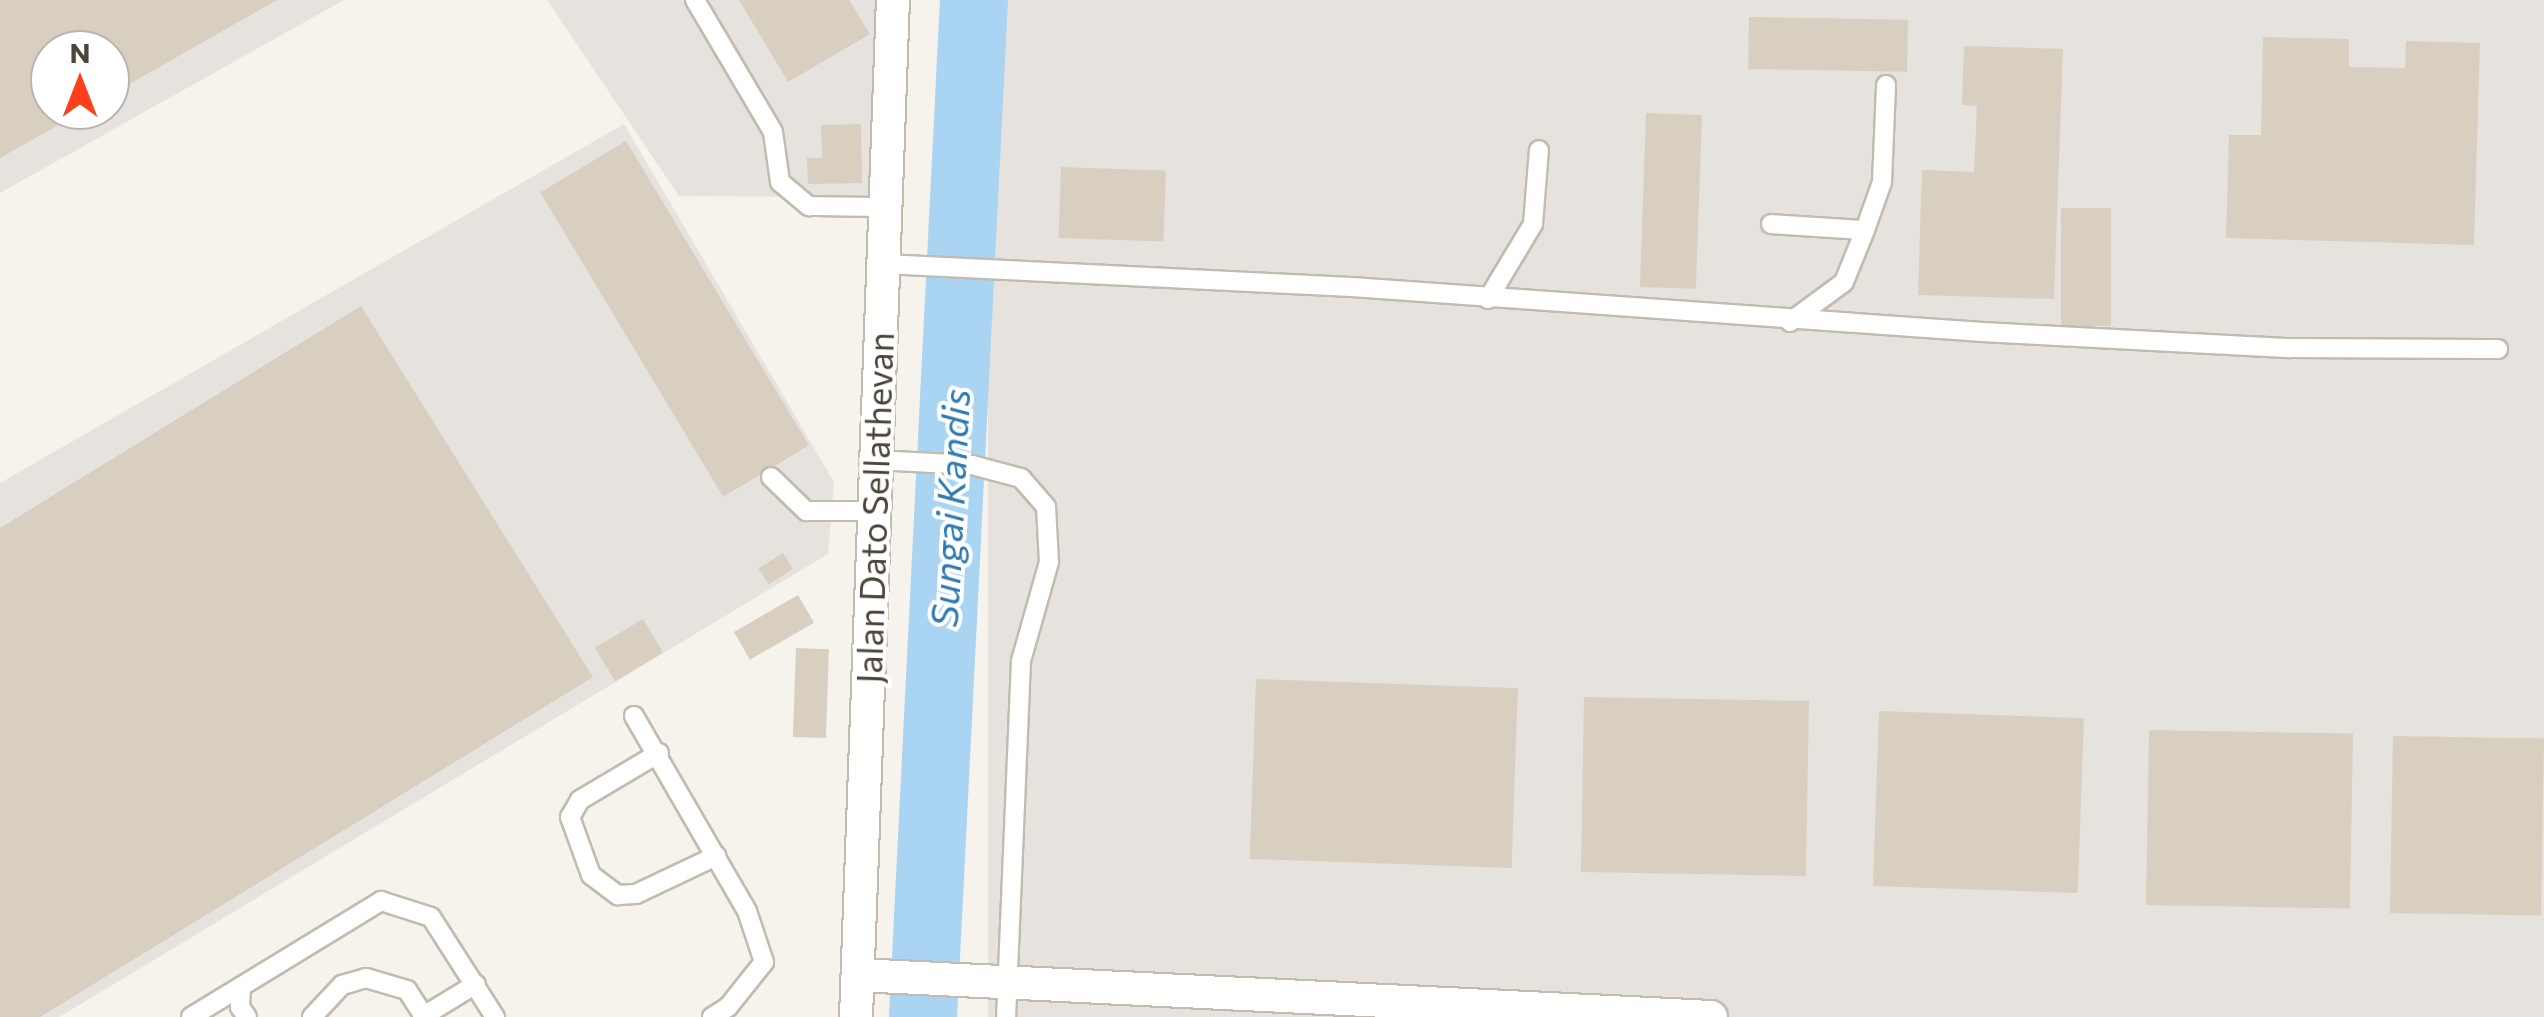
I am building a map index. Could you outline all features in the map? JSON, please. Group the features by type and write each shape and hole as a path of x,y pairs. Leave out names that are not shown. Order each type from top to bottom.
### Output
{"street":[{"name":"Jalan Dato Sellathevan","path":"856,1017 893,0"},
{"path":"860,976 1712,1017"}],"lane":[{"path":"696,0 773,132 780,182 809,206 885,207"},
{"path":"1790,322 1844,282 1865,230 1882,182 1886,84"},
{"path":"1488,299 1533,224 1539,150"},
{"path":"1771,224 1865,230"},
{"path":"883,264 1488,299 1790,322 2291,348 2498,348"},
{"path":"875,460 964,465 1021,478 1046,508 1049,562 1021,662 1006,1017"},
{"path":"771,476 806,511 873,511"},
{"path":"634,716 748,910 764,962 728,1007 712,1017"},
{"path":"658,753 580,800 570,816 592,875 618,894 636,894 716,856"},
{"path":"191,1017 381,901 431,918 495,1017"},
{"path":"312,1017 342,986 366,978 407,990 423,1017 476,984"},
{"path":"241,987 240,1007 248,1017"}],"shaded area":[{"path":"0,0 344,0 130,120 130,30 30,30 30,130 112,130 0,193"},
{"path":"547,0 878,0 872,197 679,196"},
{"path":"988,0 2544,0 2544,1017 988,1017"},
{"path":"624,124 834,482 828,554 59,1017 0,1017 0,483"}],"building":[{"path":"0,0 277,0 130,84 130,30 30,30 30,130 50,130 0,158"},
{"path":"739,0 849,0 870,34 788,82"},
{"path":"1749,17 1908,20 1907,72 1748,69"},
{"path":"2263,37 2349,39 2349,67 2405,68 2406,41 2480,43 2474,245 2226,238 2229,135 2261,135"},
{"path":"1964,46 2063,49 2054,299 1918,295 1922,170 1974,172 1977,106 1962,105"},
{"path":"1646,113 1702,115 1696,289 1640,287"},
{"path":"861,124 862,183 808,184 807,158 822,158 821,125"},
{"path":"626,141 809,445 723,497 540,193"},
{"path":"1061,167 1166,171 1163,242 1059,238"},
{"path":"2061,208 2111,208 2111,326 2061,326"},
{"path":"361,306 593,677 40,1017 0,1017 0,528"},
{"path":"783,553 793,569 768,584 758,568"},
{"path":"798,595 814,623 750,660 734,632"},
{"path":"643,619 663,652 615,681 595,648"},
{"path":"796,648 829,649 826,738 793,737"},
{"path":"1256,679 1518,688 1512,868 1250,859"},
{"path":"1584,697 1809,701 1806,876 1581,872"},
{"path":"1879,711 2084,718 2078,893 1873,886"},
{"path":"2149,730 2353,734 2350,909 2146,905"},
{"path":"2393,736 2544,739 2541,916 2390,913"}],"waterway":[{"name":"Sungai Kandis","path":"923,1017 974,0"}]}
